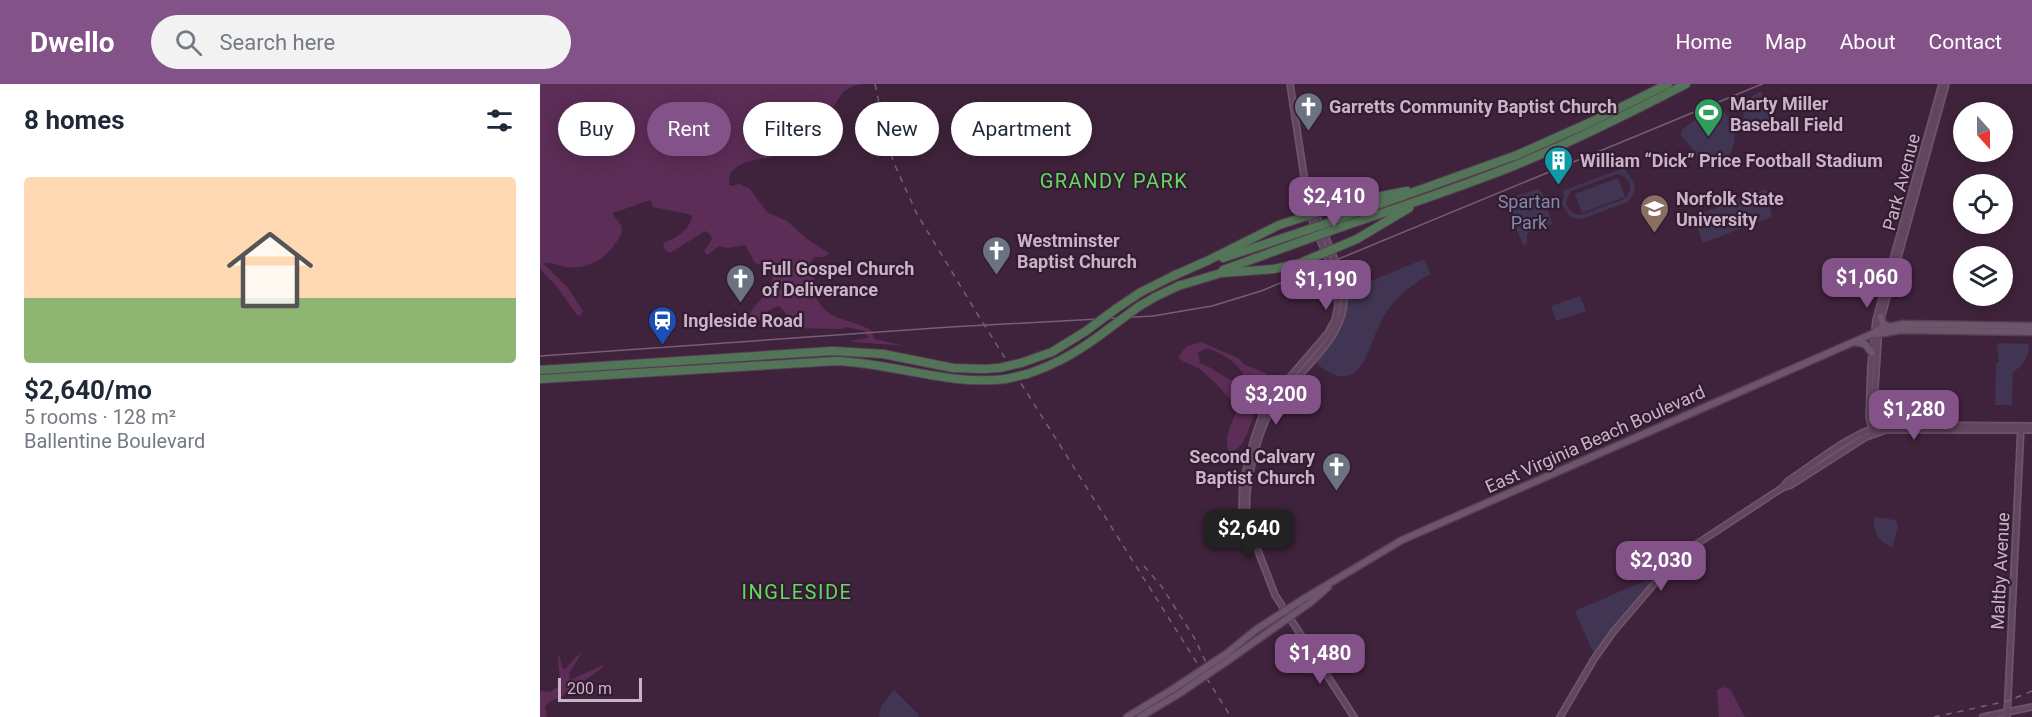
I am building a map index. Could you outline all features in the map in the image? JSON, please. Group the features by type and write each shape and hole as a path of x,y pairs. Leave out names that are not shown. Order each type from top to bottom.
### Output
{"highway":[{"path":"1178,286 1230,272 1274,269 1293,265 1328,252 1357,239 1438,189 1544,144 1668,84"},
{"path":"1173,276 1306,235 1551,150 1686,84"},
{"path":"540,370 843,351 883,354 953,368 999,368 1052,352 1141,292 1268,230 1360,200 1438,189"},
{"path":"540,379 846,361 953,380 1006,379 1049,366 1072,355 1138,308 1178,286 1306,235"}],"main road":[{"path":"1290,84 1313,214 1343,289 1343,308 1340,322 1330,339 1280,396 1266,419 1248,489 1246,516 1270,585 1286,614 1353,717"},
{"name":"Park Avenue","path":"1872,431 1876,320 1944,84"},
{"name":"Park Avenue","path":"1872,431 1869,417 1872,353 1944,84"},
{"path":"1870,269 1884,269 1889,272"},
{"path":"1881,317 1885,325 1892,326"},
{"name":"East Virginia Beach Boulevard","path":"1140,717 1228,656 1257,629 1286,614 1402,540 1892,326 2032,326"},
{"name":"East Virginia Beach Boulevard","path":"1877,332 1901,330 2032,332"},
{"path":"1854,342 1865,344 1872,353"},
{"name":"Maltby Avenue","path":"2007,715 2020,428"},
{"path":"1560,717 1609,637 1672,563 1683,553 1872,431 2032,428"},
{"name":"East Virginia Beach Boulevard","path":"1127,717 1175,692"},
{"path":"1983,717 2007,715 2032,707"}],"green space":[{"path":"1761,91 1773,116 1771,119 1745,127 1743,115 1746,105 1751,97"},
{"name":"Marty Miller Baseball Field","path":"1720,108 1733,125 1735,138 1727,159 1706,166 1681,135 1682,130 1696,119"},
{"path":"1624,168 1635,184 1634,192 1628,202 1581,219 1570,217 1562,204 1564,196 1562,191","holes":["1617,174 1630,184 1630,192 1624,199 1581,215 1569,210 1566,201 1571,191"]},
{"path":"1618,178 1625,197 1582,213 1575,194"},
{"name":"Spartan Park","path":"1538,189 1543,194 1552,224 1529,232 1527,244 1523,245 1509,211 1508,200"},
{"path":"1748,189 1756,193 1767,189 1772,217 1703,243 1693,217 1743,197"},
{"path":"1424,259 1431,274 1411,286 1385,314 1368,353 1354,373 1345,376 1333,374 1317,364 1317,359 1330,344 1339,328 1347,291"},
{"path":"1580,296 1586,311 1556,321 1551,306"},
{"path":"1997,344 2029,344 2025,360 2013,372 2012,405 1995,405 1996,363 1999,362"},
{"path":"1874,517 1895,520 1898,525 1893,547 1884,543 1878,536 1874,527"},
{"path":"1649,579 1651,581 1593,652 1575,611"},
{"path":"894,690 919,717 879,717 881,706"}],"shaded area":[{"path":"540,84 863,84 853,86 843,92 836,102 743,102 743,156 776,156 751,161 737,167 730,173 729,184 731,186 739,184 750,189 767,212 787,221 807,239 829,253 824,257 815,257 810,265 815,293 824,309 839,318 872,331 874,339 906,346 849,341 868,338 865,331 846,327 841,329 795,328 787,323 786,313 779,306 770,310 749,327 748,319 751,312 771,285 773,276 771,267 755,263 745,245 727,248 719,246 707,255 704,251 712,239 705,231 670,253 666,251 663,245 665,242 682,232 689,225 692,216 653,207 650,200 613,213 622,228 621,233 610,251 599,260 586,266 572,268 543,263 568,288 583,311 581,316 577,315 557,287 540,269"},
{"path":"1201,342 1238,358 1245,365 1264,372 1274,382 1254,414 1244,441 1235,450 1229,452 1227,440 1238,409 1208,376 1178,357 1187,346","holes":["1206,348 1234,363 1243,373 1245,379 1243,382 1226,378 1200,363 1198,353"]},
{"path":"559,654 562,667 565,669 581,654 569,673 570,680 603,665 561,697 549,702 545,707 547,717 540,717 540,691 550,692 559,686"},
{"path":"1724,687 1730,689 1745,717 1719,717 1717,690"}],"tram line":[{"path":"540,356 950,327 1153,316 1212,306 1261,291 1762,84"}],"railway":[{"path":"875,84 893,161 917,214 1231,717"},
{"path":"1144,566 1162,587 1195,639 1209,669"},
{"path":"1934,717 2008,701 2032,691"}],"place":[{"name":"Garretts Community Baptist Church","path":"1308,132"},
{"name":"Marty Miller Baseball Field","path":"1709,138"},
{"name":"William “Dick” Price Football Stadium","path":"1559,186"},
{"name":"Norfolk State University","path":"1655,234"},
{"name":"Westminster Baptist Church","path":"996,276"},
{"name":"Full Gospel Church of Deliverance","path":"741,304"},
{"name":"Ingleside Road","path":"662,346"},
{"name":"Second Calvary Baptist Church","path":"1336,492"}],"district":[{"name":"GRANDY PARK","path":"1114,181"},
{"name":"INGLESIDE","path":"797,592"}]}
